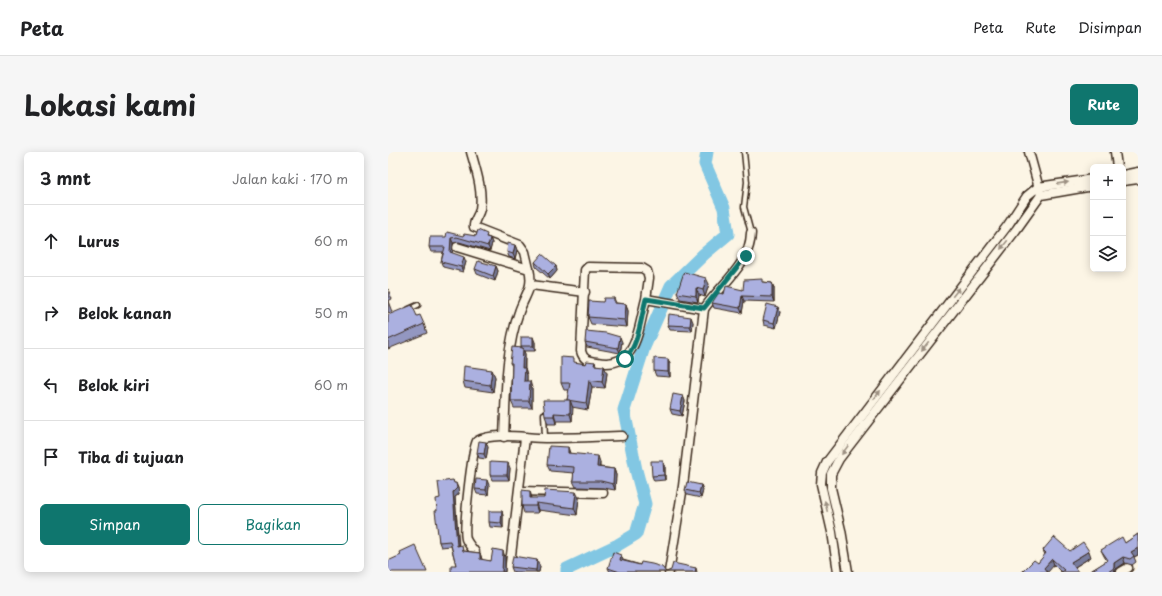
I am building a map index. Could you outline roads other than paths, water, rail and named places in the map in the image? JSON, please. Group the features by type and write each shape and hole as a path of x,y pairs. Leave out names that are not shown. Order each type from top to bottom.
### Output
{"street":[{"path":"471,152 480,194 480,209 474,225 476,228 498,235 520,245 525,252 531,285 525,295 517,317 511,344 504,436"},
{"path":"848,572 841,530 831,488 831,474 843,453 1016,230 1039,191 1029,152"},
{"path":"1115,152 1117,164"},
{"path":"1126,174 1138,172"},
{"path":"1126,181 1138,179"},
{"path":"838,572 832,532 821,484 822,473 827,462 898,367 1008,225 1027,196 1039,191 1090,180"},
{"path":"1039,191 1090,186"},
{"path":"1008,225 1016,230"},
{"path":"669,572 683,486 704,308 746,256 750,245 751,233"},
{"path":"457,247 529,269"},
{"path":"588,267 642,268 648,272 649,278 646,299 636,338 629,355 618,362 606,364 588,360 582,355 585,270 588,267"},
{"path":"531,285 585,292"},
{"path":"646,299 704,308"},
{"path":"898,367 904,373"},
{"path":"475,552 466,540 465,527 475,444 481,439 504,436 525,438 622,436"},
{"path":"509,572 525,438"},
{"path":"519,491 603,493"},
{"path":"832,532 841,530"}],"lane":[{"path":"744,152 743,158 747,182 744,207 751,233"},
{"path":"406,310 418,305"},
{"path":"544,414 545,438"}],"waterway":[{"path":"567,572 567,569 616,546 636,534 645,504 636,470 624,410 644,347 671,286 704,254 728,234 724,208 705,164 707,152"}]}
